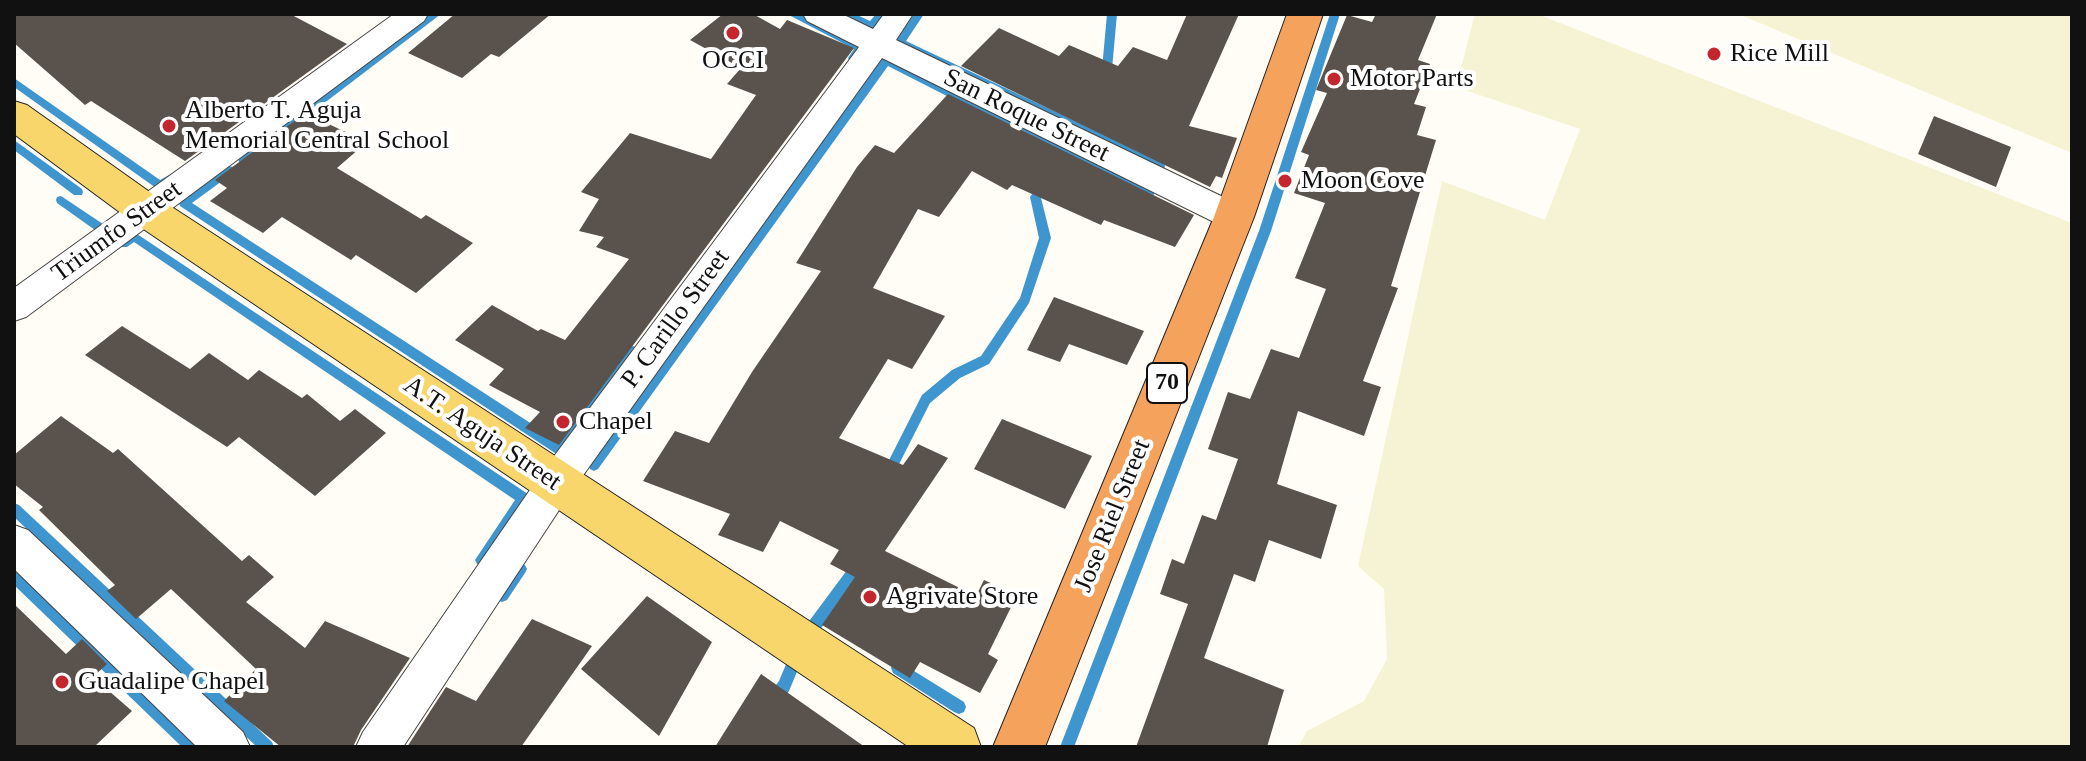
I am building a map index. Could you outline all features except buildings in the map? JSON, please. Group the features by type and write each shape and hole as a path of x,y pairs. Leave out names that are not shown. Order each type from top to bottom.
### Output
{"highway":[{"name":"Jose Riel Street","path":"1019,747 1234,217 1305,14"}],"main road":[{"name":"A.T. Aguja Street","path":"14,115 147,211 955,747"}],"street":[{"name":"Triumfo Street","path":"14,307 414,14"},
{"name":"San Roque Street","path":"817,14 1234,217"},
{"name":"P. Carillo Street","path":"378,747 556,483 899,14"},
{"path":"14,543 228,747"}],"shaded area":[{"path":"1475,14 1537,14 2072,223 2072,747 1298,747 1307,731 1364,701 1387,659 1384,589 1358,566 1442,181 1545,220 1580,129 1456,87"},
{"path":"1738,14 2072,14 2072,153"}],"waterway":[{"path":"243,159 436,14"},
{"path":"792,14 860,48 853,58"},
{"path":"847,14 872,26 881,14"},
{"path":"919,14 900,42 1160,166"},
{"path":"1103,77 1107,69 1112,14"},
{"path":"1067,747 1265,231 1335,14"},
{"path":"594,465 886,61 1149,194"},
{"path":"14,82 160,185 171,178"},
{"path":"14,144 78,192"},
{"path":"229,170 184,203 559,449 633,351"},
{"path":"888,474 926,399 956,374 985,360 1025,300 1045,238 1035,197 1046,183"},
{"path":"61,200 99,227"},
{"path":"123,244 134,236 523,498 482,560"},
{"path":"14,509 267,747"},
{"path":"809,633 861,562"},
{"path":"502,596 520,569"},
{"path":"14,576 192,747"},
{"path":"772,702 784,686 797,655"},
{"path":"898,668 959,707"}],"place":[{"name":"OCCI","path":"733,33"},
{"name":"Rice Mill","path":"1714,54"},
{"name":"Motor Parts","path":"1334,79"},
{"name":"Alberto T. Aguja Memorial Central School","path":"169,126"},
{"name":"Moon Cove","path":"1285,181"},
{"name":"Chapel","path":"563,422"},
{"name":"Agrivate Store","path":"870,597"},
{"name":"Guadalipe Chapel","path":"62,682"}]}
